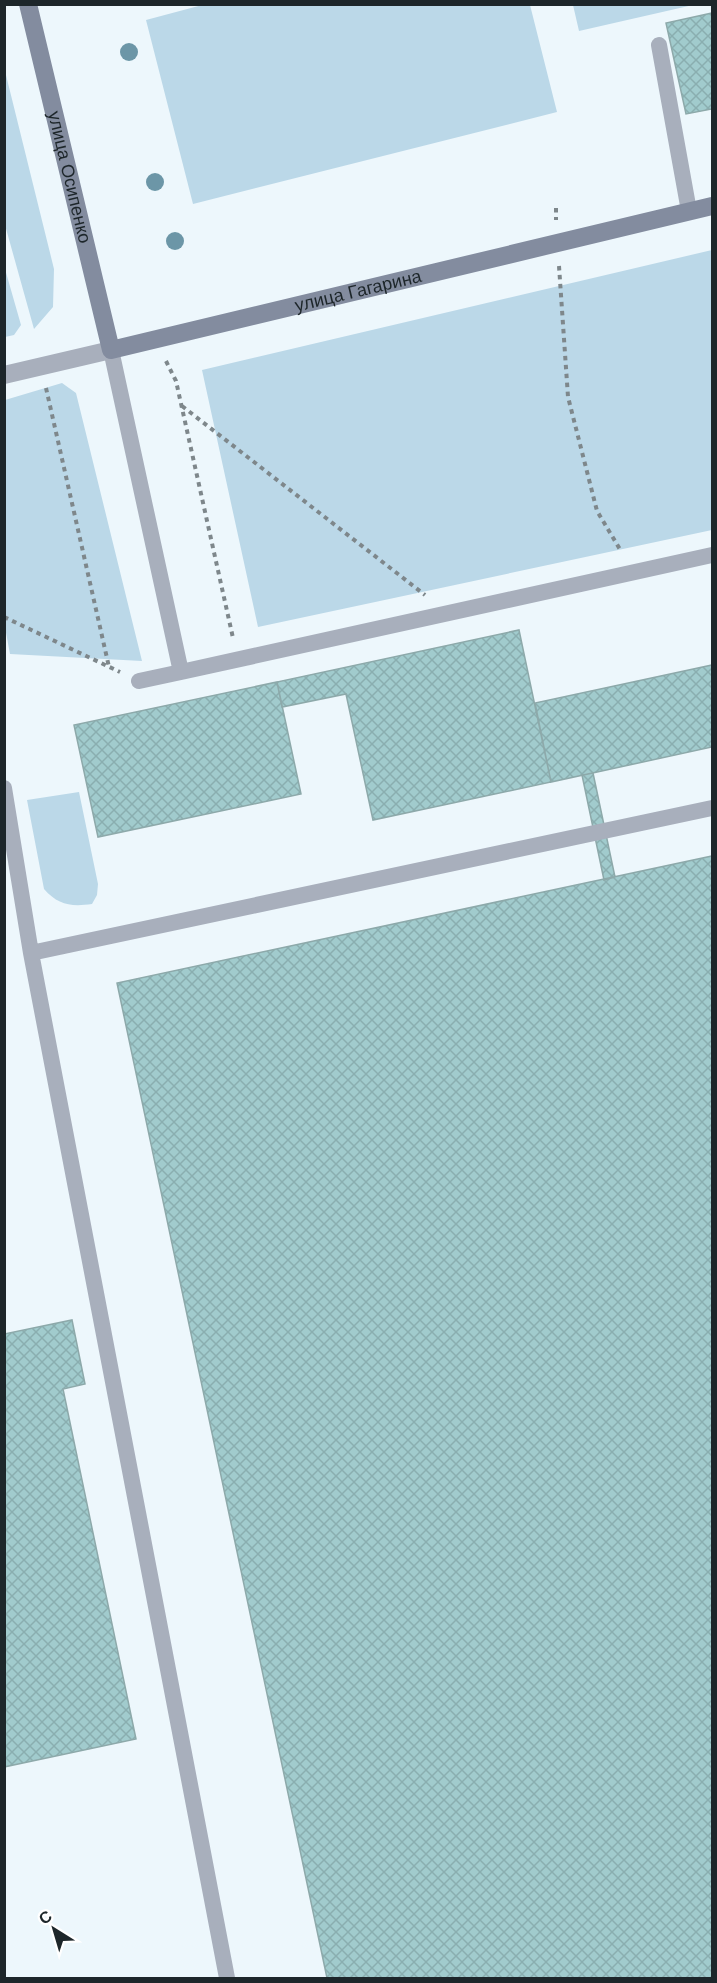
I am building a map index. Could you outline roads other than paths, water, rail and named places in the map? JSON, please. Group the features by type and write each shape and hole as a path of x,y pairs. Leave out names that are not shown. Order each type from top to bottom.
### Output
{"street":[{"name":"улица Осипенко","path":"28,4 111,351"},
{"name":"улица Гагарина","path":"4,375 712,206"}],"lane":[{"path":"659,45 689,211"},
{"path":"111,351 181,672"},
{"path":"138,681 712,555"},
{"path":"4,788 31,953 227,1978"},
{"path":"31,953 712,808"}]}
